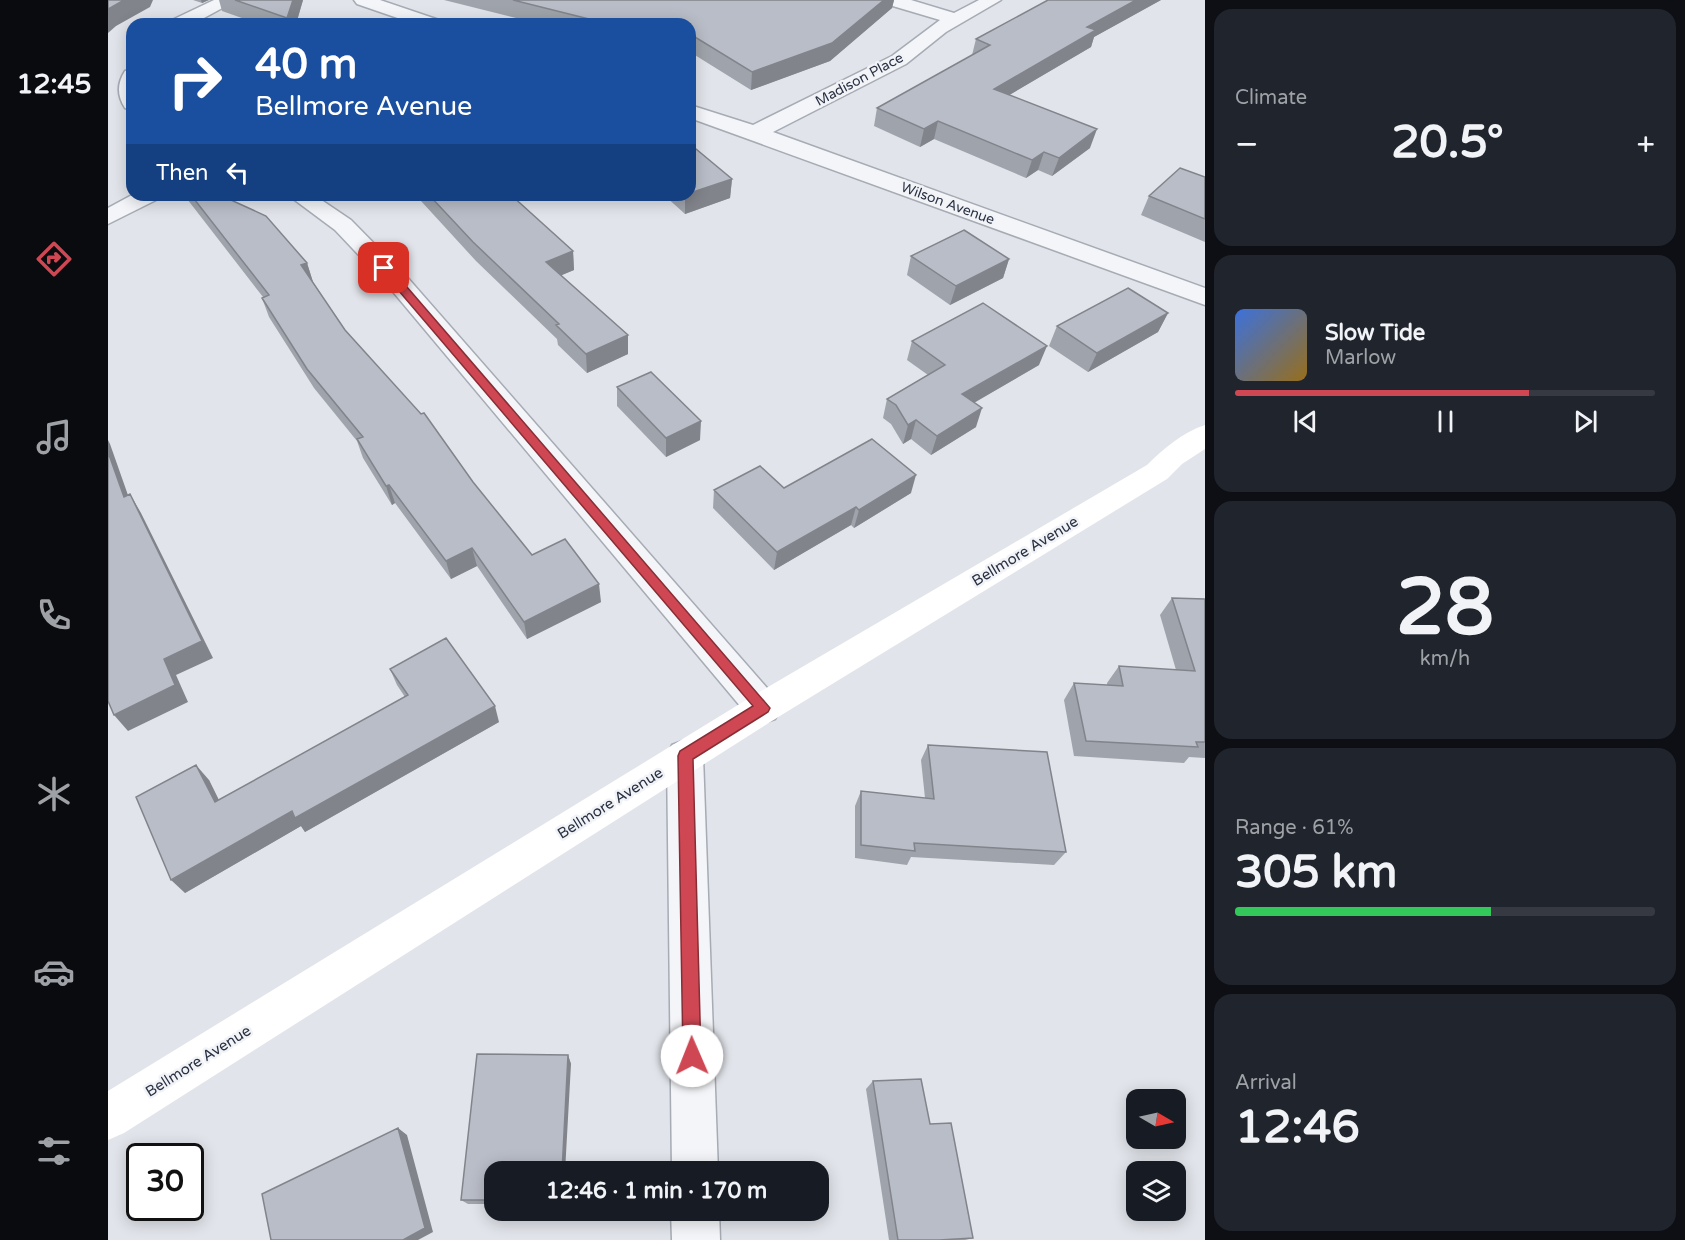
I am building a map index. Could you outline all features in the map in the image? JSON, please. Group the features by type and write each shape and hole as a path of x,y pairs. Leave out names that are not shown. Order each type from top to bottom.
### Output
{"main road":[{"name":"Bellmore Avenue","path":"108,1117 763,708 1157,472 1172,457 1205,435"}],"street":[{"path":"190,18 228,0"},
{"path":"363,0 416,18"},
{"path":"892,0 956,19"},
{"name":"Madison Place","path":"753,133 899,60 939,28 992,0"},
{"name":"Wilson Avenue","path":"696,113 1205,297"},
{"path":"108,217 137,201"},
{"path":"308,201 343,225 398,282 763,708"},
{"path":"685,756 694,1161"},
{"path":"695,1221 696,1240"}],"building":[{"path":"108,0 124,0 108,9"},
{"path":"235,0 293,0 287,18"},
{"path":"513,0 884,0 832,43 752,72 696,38 696,18 585,18"},
{"path":"1048,0 1136,0 1087,27 1096,30 994,89 1097,129 1059,158 1044,152 1032,160 938,121 924,129 877,108 990,45 976,39"},
{"path":"696,149 732,179 696,191"},
{"path":"1180,168 1205,177 1205,219 1149,196"},
{"path":"196,201 233,201 266,216 307,263 301,265 345,330 421,414 424,413 473,482 532,555 565,539 599,584 524,622 472,548 446,561 389,485 386,486 357,439 363,437 307,369 262,298 269,295"},
{"path":"435,201 518,201 573,251 546,262 628,335 586,354 556,325 559,324 473,242"},
{"path":"964,230 1009,259 956,286 911,256"},
{"path":"1128,288 1168,313 1097,353 1057,326"},
{"path":"983,303 1047,346 962,394 982,408 937,436 916,420 908,425 896,405 887,399 945,365 912,341"},
{"path":"651,372 701,421 666,438 617,387"},
{"path":"872,439 916,475 859,510 856,507 777,552 714,490 760,466 784,488"},
{"path":"108,452 124,497 130,494 202,641 164,659 175,685 114,715 108,701"},
{"path":"1172,598 1205,599 1205,742 1196,742 1198,747 1086,741 1074,683 1123,686 1119,666 1195,671"},
{"path":"446,638 495,706 295,818 292,811 171,880 136,797 196,765 215,802 408,695 390,669"},
{"path":"928,745 1047,752 1066,852 914,843 915,851 861,845 861,791 934,799"},
{"path":"477,1054 568,1055 563,1161 484,1161 484,1200 461,1200"},
{"path":"921,1079 930,1124 951,1123 973,1238 898,1240 873,1081"},
{"path":"398,1128 425,1228 403,1240 271,1240 262,1194"}],"route":[{"path":"384,268 763,708 685,756 692,1056"}]}
